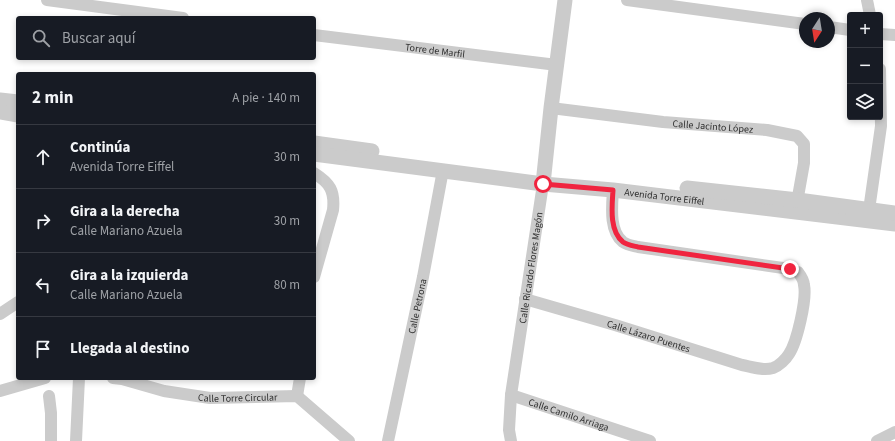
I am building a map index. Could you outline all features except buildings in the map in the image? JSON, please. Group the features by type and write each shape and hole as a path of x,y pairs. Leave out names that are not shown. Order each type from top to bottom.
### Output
{"street":[{"path":"47,0 168,16"},
{"name":"Calle Ricardo Flores Magón","path":"511,441 511,395 544,179 551,108 565,0"},
{"path":"627,0 799,23"},
{"path":"867,0 869,12"},
{"path":"835,28 847,30"},
{"path":"883,34 895,34"},
{"name":"Torre de Marfil","path":"316,35 557,65"},
{"path":"869,215 881,126 880,84"},
{"path":"0,100 16,102"},
{"name":"Calle Jacinto López","path":"551,108 663,122 767,130 797,136 804,144 804,163 797,206"},
{"path":"0,112 16,115"},
{"name":"Avenida Torre Eiffel","path":"316,143 613,190 797,206"},
{"name":"Avenida Torre Eiffel","path":"316,154 443,170 544,179 869,215 895,213"},
{"name":"Calle Petrona","path":"388,441 423,277 443,170"},
{"path":"316,175 329,185 334,199 333,210 316,270"},
{"name":"Calle Lázaro Puentes","path":"525,299 760,369 773,368 782,362 789,354 796,337 805,294 802,277 798,272 790,269 638,247 624,243 616,235 614,225 613,190"},
{"name":"Avenida Torre Eiffel","path":"869,215 895,224"},
{"path":"0,314 16,303"},
{"path":"0,392 39,380"},
{"path":"76,441 79,380"},
{"name":"Calle Torre Circular","path":"126,380 164,391 210,398 297,396"},
{"path":"298,380 297,396 349,441"},
{"name":"Calle Camilo Arriaga","path":"511,395 571,413 650,441"},
{"path":"48,396 51,413 51,441"},
{"path":"877,441 895,432"}],"route":[{"path":"543,184 613,190 612,201 616,235 624,243 638,247 790,269"}]}
